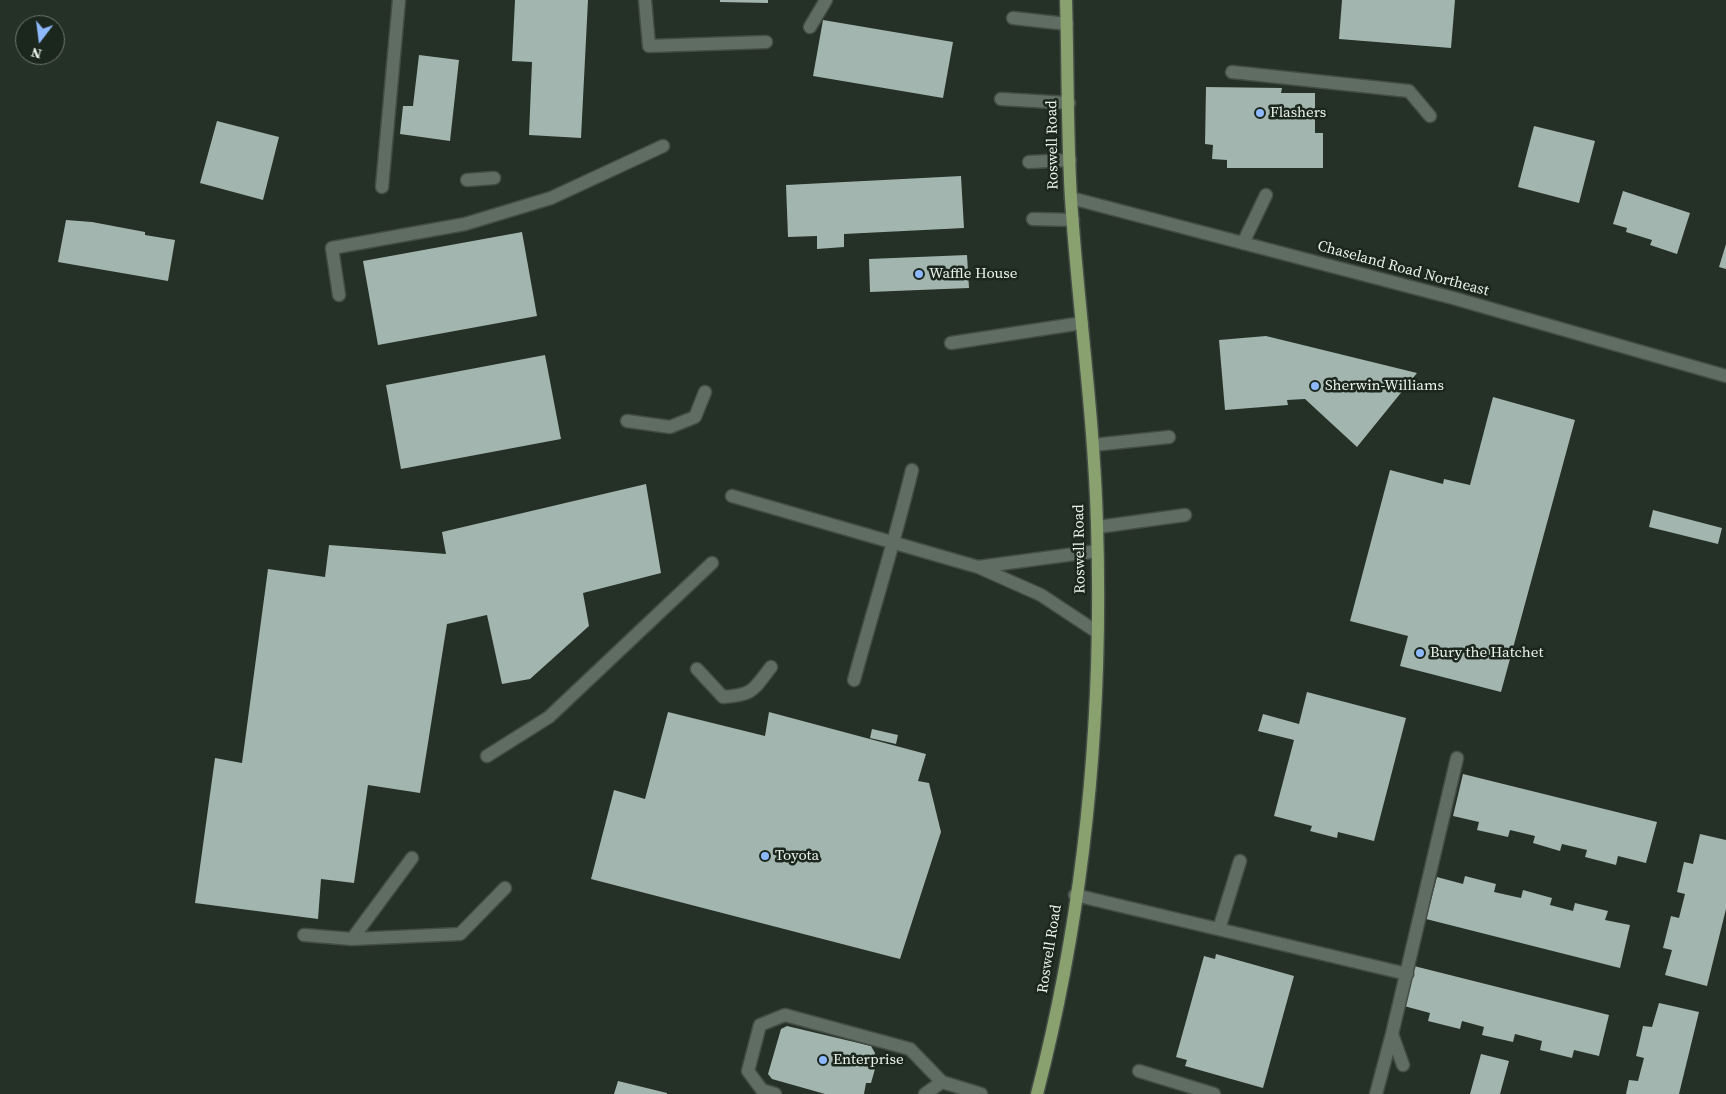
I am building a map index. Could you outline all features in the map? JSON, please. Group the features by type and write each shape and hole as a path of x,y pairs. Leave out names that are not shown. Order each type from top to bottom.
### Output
{"main road":[{"name":"Roswell Road","path":"1037,1094 1059,995 1084,839 1092,761 1098,632 1098,526 1093,444 1071,198 1066,0"}],"street":[{"path":"382,187 399,0"},
{"path":"645,0 649,46 766,42"},
{"path":"810,27 826,0"},
{"path":"1013,18 1067,24"},
{"path":"1232,72 1409,91 1430,116"},
{"path":"1001,99 1069,103"},
{"path":"339,295 332,248 474,222 551,198 663,146"},
{"path":"1029,162 1070,160"},
{"path":"467,180 494,178"},
{"path":"1243,243 1266,195"},
{"name":"Chaseland Road Northeast","path":"1071,198 1453,298 1726,376"},
{"path":"1033,219 1073,220"},
{"path":"952,343 1082,324"},
{"path":"627,421 670,427 695,417 705,392"},
{"path":"1093,444 1169,437"},
{"path":"854,680 871,615 894,543 912,470"},
{"path":"732,496 978,568 1041,595 1098,632"},
{"path":"1098,526 1185,515"},
{"path":"978,568 1097,551"},
{"path":"487,756 549,717 712,563"},
{"path":"697,669 723,697 744,696 753,689 771,667"},
{"path":"1376,1094 1458,758"},
{"path":"352,939 412,858"},
{"path":"1220,930 1240,861"},
{"path":"304,935 352,939 460,934 505,888"},
{"path":"1075,895 1406,974"},
{"path":"775,1094 762,1090 748,1071 760,1026 785,1015 910,1049 942,1082 981,1094"},
{"path":"1392,1034 1403,1065"},
{"path":"1139,1071 1214,1094"},
{"path":"925,1094 942,1082"}],"building":[{"path":"515,0 588,0 581,138 529,135 532,62 512,61"},
{"path":"720,0 768,0 768,3 720,2"},
{"path":"1342,0 1455,0 1451,48 1339,39"},
{"path":"823,20 953,42 943,98 813,76"},
{"path":"419,55 459,60 450,141 400,134 403,106 413,106"},
{"name":"Flashers","path":"1206,87 1282,88 1281,93 1315,93 1315,133 1323,133 1323,168 1227,168 1227,160 1212,159 1213,145 1205,144"},
{"path":"217,121 279,137 263,200 200,183"},
{"path":"1534,126 1595,141 1579,203 1518,187"},
{"path":"961,176 964,228 844,234 844,247 817,249 817,236 788,237 786,185"},
{"path":"1623,191 1690,213 1677,254 1650,245 1652,240 1626,232 1627,228 1613,224"},
{"path":"66,220 92,222 175,240 168,281 58,262"},
{"path":"522,232 537,316 378,345 363,261"},
{"path":"1726,244 1726,269 1719,267"},
{"name":"Waffle House","path":"967,255 969,288 870,292 869,259"},
{"name":"Sherwin-Williams","path":"1266,336 1417,373 1357,447 1305,399 1287,400 1288,405 1225,410 1219,340"},
{"path":"545,355 561,439 401,469 386,385"},
{"path":"1493,397 1575,420 1501,692 1400,666 1408,636 1350,621 1390,470 1443,484 1444,479 1470,485"},
{"path":"646,484 661,573 583,593 589,626 530,679 502,684 487,615 447,624 420,793 368,785 354,883 321,879 318,919 195,903 215,758 242,763 268,569 325,577 329,545 446,554 442,532"},
{"path":"1653,510 1722,528 1718,544 1649,527"},
{"path":"1307,692 1406,718 1374,841 1338,832 1337,838 1310,831 1312,826 1274,816 1294,740 1258,731 1263,714 1299,724"},
{"name":"Toyota","path":"668,712 765,736 769,712 926,754 918,781 929,783 941,832 900,959 591,879 614,790 645,799"},
{"path":"872,729 898,735 896,744 870,738"},
{"path":"1463,774 1657,822 1646,863 1618,856 1616,865 1585,857 1587,850 1562,844 1560,851 1533,843 1535,836 1510,830 1508,837 1477,830 1479,822 1453,816"},
{"path":"1700,834 1726,840 1726,909 1707,986 1665,975 1672,950 1663,948 1671,916 1679,918 1685,894 1677,892 1684,862 1693,864"},
{"path":"1465,876 1496,884 1494,892 1521,898 1523,890 1552,898 1550,905 1573,911 1575,903 1608,911 1605,920 1630,925 1620,968 1426,919 1437,877 1463,884"},
{"path":"1216,954 1294,976 1263,1088 1185,1066 1187,1060 1176,1057 1204,956 1215,959"},
{"path":"1414,966 1609,1015 1599,1056 1574,1050 1572,1058 1540,1050 1542,1041 1515,1034 1513,1042 1482,1035 1484,1027 1462,1021 1460,1029 1428,1021 1430,1013 1404,1006"},
{"path":"1659,1003 1699,1012 1679,1094 1626,1094 1629,1080 1638,1081 1644,1058 1636,1056 1643,1026 1652,1027"},
{"name":"Enterprise","path":"787,1026 871,1046 875,1053 871,1067 875,1069 871,1083 866,1083 864,1094 825,1094 772,1079 768,1074 781,1029"},
{"path":"1481,1054 1509,1061 1500,1094 1470,1094"},
{"path":"618,1081 667,1093 667,1094 614,1094"}],"place":[{"name":"Flashers","path":"1260,113"},
{"name":"Waffle House","path":"919,274"},
{"name":"Sherwin-Williams","path":"1315,386"},
{"name":"Bury the Hatchet","path":"1420,653"},
{"name":"Toyota","path":"765,856"},
{"name":"Enterprise","path":"823,1060"}]}
